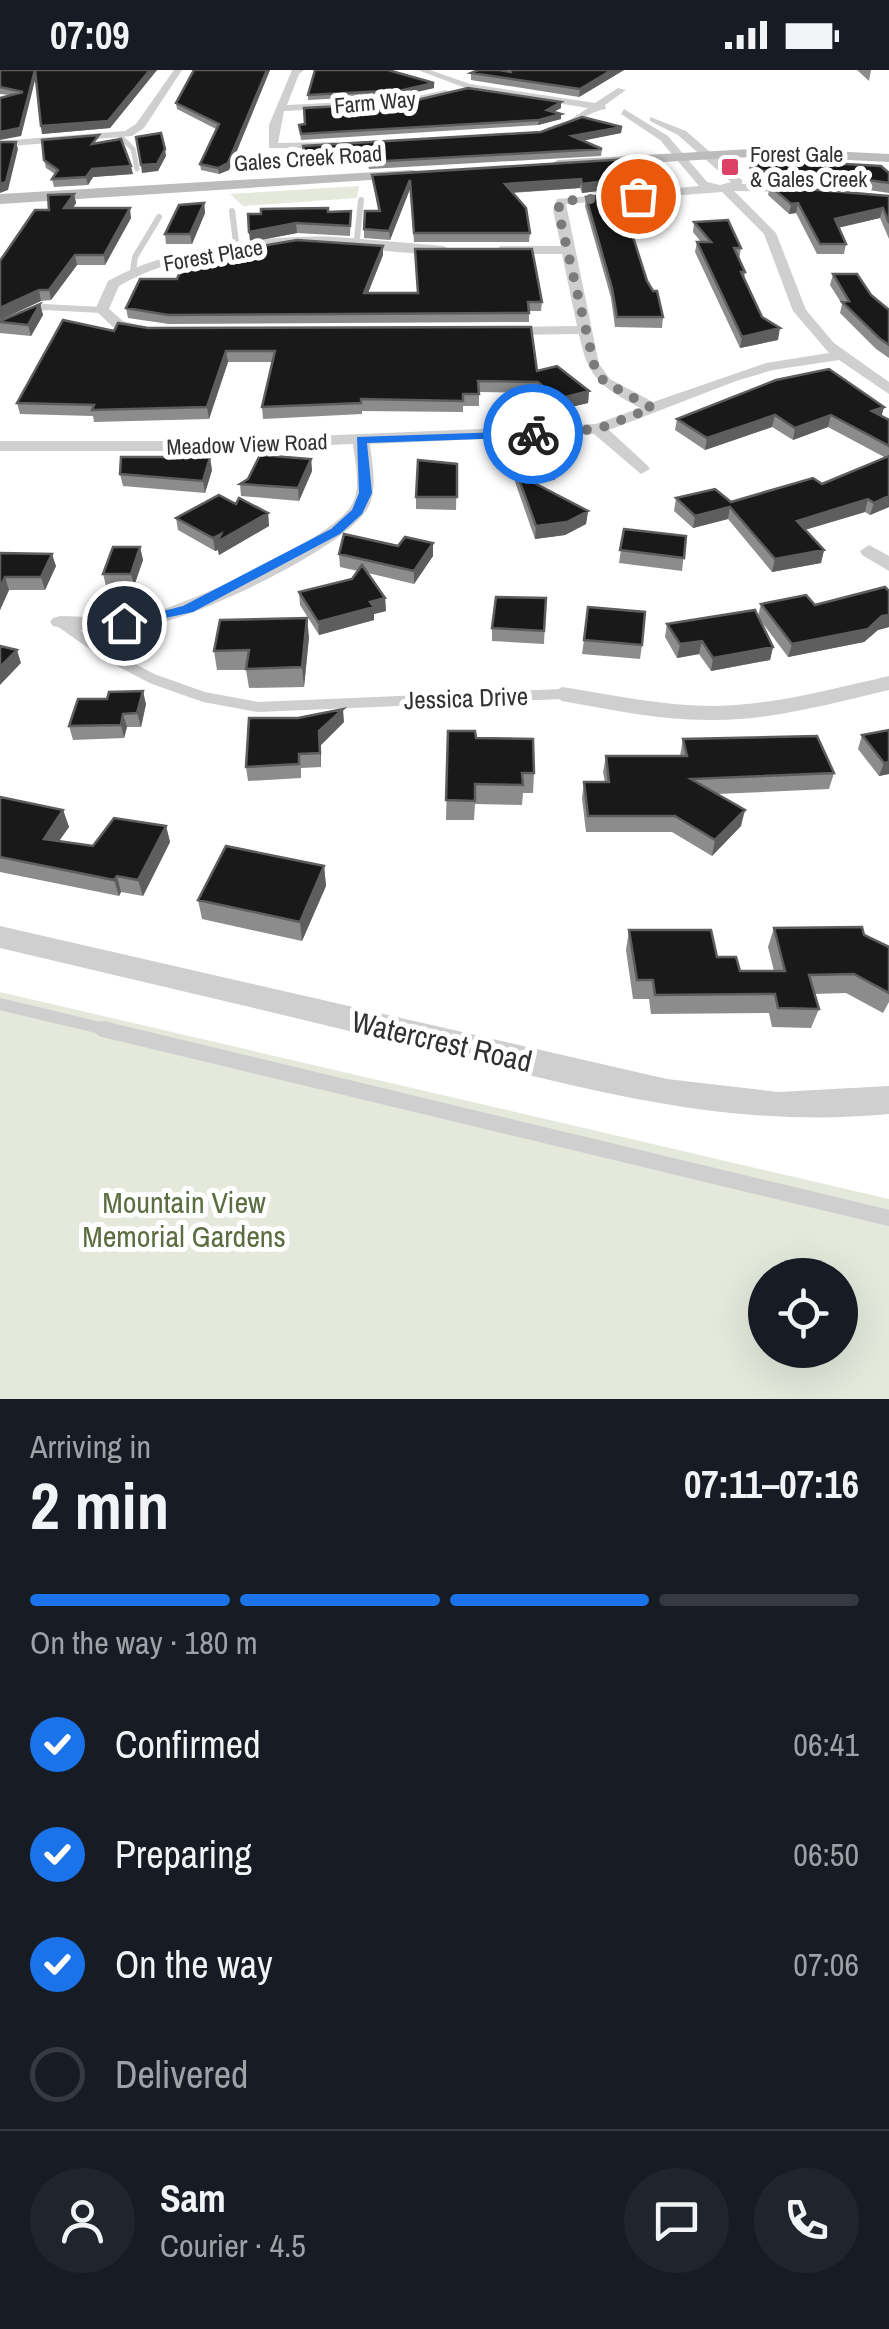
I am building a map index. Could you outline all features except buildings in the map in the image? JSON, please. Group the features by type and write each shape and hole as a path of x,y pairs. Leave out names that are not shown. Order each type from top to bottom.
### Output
{"main road":[{"path":"542,165 804,152 889,158"},
{"name":"Gales Creek Road","path":"0,199 432,173"}],"street":[{"path":"0,144 124,135 140,126 178,70"},
{"path":"300,70 274,125 274,148 338,145"},
{"path":"422,70 468,86 598,106 668,125 738,182 726,190"},
{"name":"Farm Way","path":"280,108 404,102 468,86"},
{"path":"540,132 570,123 621,90"},
{"path":"624,112 664,138 703,184 726,190 770,233 800,311 842,355 889,389"},
{"path":"652,408 596,373 558,210 561,201 726,190 822,190 889,199"},
{"name":"Forest Place","path":"102,310 108,292 120,278 133,271 237,250 308,241 463,250"},
{"path":"492,250 568,250"},
{"path":"102,310 118,324 158,332"},
{"path":"486,331 586,330"},
{"name":"Meadow View Road","path":"0,446 193,446 598,429 771,366 842,355"},
{"path":"598,429 640,469"},
{"path":"60,622 124,623 188,609 335,532 358,512 365,493 361,440"},
{"path":"889,544 869,551 889,565"},
{"name":"Jessica Drive","path":"562,694 714,712 774,708 889,683"},
{"name":"Watercrest Road","path":"0,937 612,1081 744,1106 851,1106 889,1100"}],"lane":[{"path":"124,135 137,169"},
{"path":"353,244 357,239 360,200"},
{"path":"232,211 237,250"},
{"path":"133,271 135,257 160,218"},
{"path":"0,325 44,306 102,310"},
{"name":"Jessica Drive","path":"60,622 94,650 126,668 214,702 258,706 562,694"},
{"path":"0,1004 889,1218"}],"green space":[{"path":"359,186 357,198 243,206 230,194"},
{"name":"Mountain View Memorial Gardens","path":"0,992 889,1199 889,1399 0,1399"}],"way so far":[{"path":"533,434 598,429 652,408 596,373 558,210 561,201 638,196"}],"place":[{"name":"Forest Gale & Gales Creek","path":"730,167"}],"route":[{"path":"124,623 188,609 335,532 358,512 365,493 361,440 533,434"}]}
